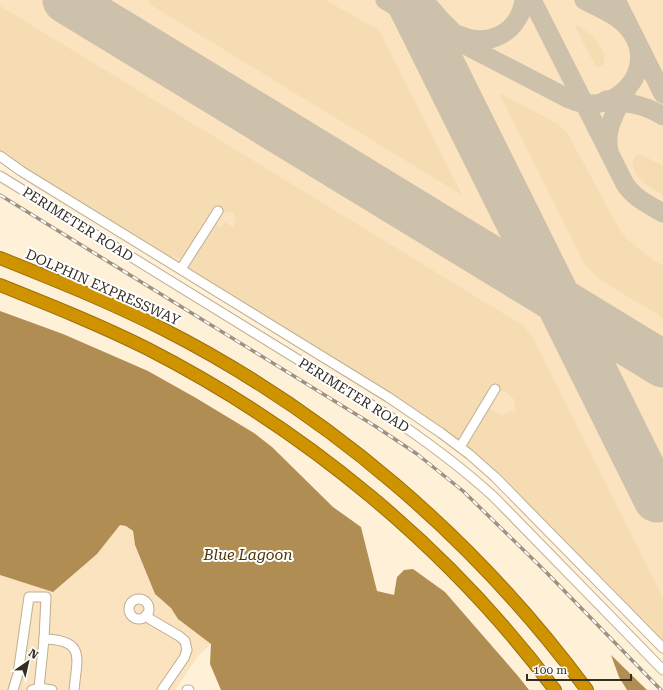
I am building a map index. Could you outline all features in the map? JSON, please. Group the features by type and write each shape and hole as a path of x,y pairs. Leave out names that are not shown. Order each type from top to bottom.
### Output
{"highway":[{"name":"DOLPHIN EXPRESSWAY","path":"0,258 102,300 170,333 221,360 259,384 324,429 403,491 469,553 527,615 587,690"},
{"path":"0,285 80,317 149,350 197,376 273,423 350,480 409,530 459,579 514,639 555,690"},
{"path":"514,639 546,690"}],"street":[{"path":"0,156 28,175 416,415 460,447 508,490 663,648"},
{"name":"PERIMETER ROAD","path":"0,176 383,412 444,454 494,498 663,670"},
{"path":"181,269 218,211"},
{"path":"460,447 494,389"},
{"path":"13,690 18,674 29,597 46,597 44,639 35,689 52,690"},
{"path":"146,615 185,641 187,650 184,658 162,690"},
{"path":"44,639 59,639 73,646 77,658 74,690"}],"shaded area":[{"path":"0,0 663,0 663,654 491,479 436,434 0,162"},
{"path":"149,0 325,0 377,29 380,32 462,195 151,5"},
{"path":"0,6 524,326 533,338 663,598 663,644 464,445 486,408 504,415 510,411 516,412 514,404 515,400 504,391 499,390 460,441 456,440 186,269 186,265 189,265 212,224 222,227 225,222 233,227 236,222 233,213 223,213 217,209 204,226 200,226 197,231 200,235 182,259 172,256 173,261 34,175 0,152"},
{"path":"576,25 591,35 600,46 605,59 601,66 597,68"},
{"path":"499,93 558,124 568,134 619,229 634,245 663,266 663,318 599,279 585,265"},
{"path":"642,155 663,166 663,195 652,189 637,175 633,164 634,157"},
{"path":"120,525 126,526 132,531 135,545 155,594 171,608 178,619 211,644 198,656 175,690 0,690 0,575 53,592 97,554"}],"water":[{"name":"Blue Lagoon","path":"0,311 63,334 148,371 254,433 272,447 333,507 361,527 377,591 394,595 397,577 404,570 413,569 445,592 529,690 221,690 210,664 211,644 178,619 171,608 155,594 135,545 133,531 126,526 120,525 97,554 53,592 0,575"},
{"path":"611,655 647,690 627,690 619,677"}],"taxiway":[{"path":"385,0 440,32 569,99"},
{"path":"424,0 453,32"},
{"path":"459,35 470,39 481,40 501,35 516,21 521,12 524,0"},
{"path":"532,0 625,184 637,197 663,213"},
{"path":"574,101 590,104 604,102 617,96 628,87 636,75 639,62 638,47 632,33 627,27 616,17 584,0"},
{"path":"616,0 663,94"},
{"path":"609,151 608,135 612,120 626,92"},
{"path":"606,100 642,106 663,116"},
{"path":"652,489 663,503"}],"runway":[{"path":"66,0 663,364"},
{"path":"409,0 657,499"}],"railway":[{"path":"0,195 375,426 417,454 463,491 545,571 661,690"}]}
